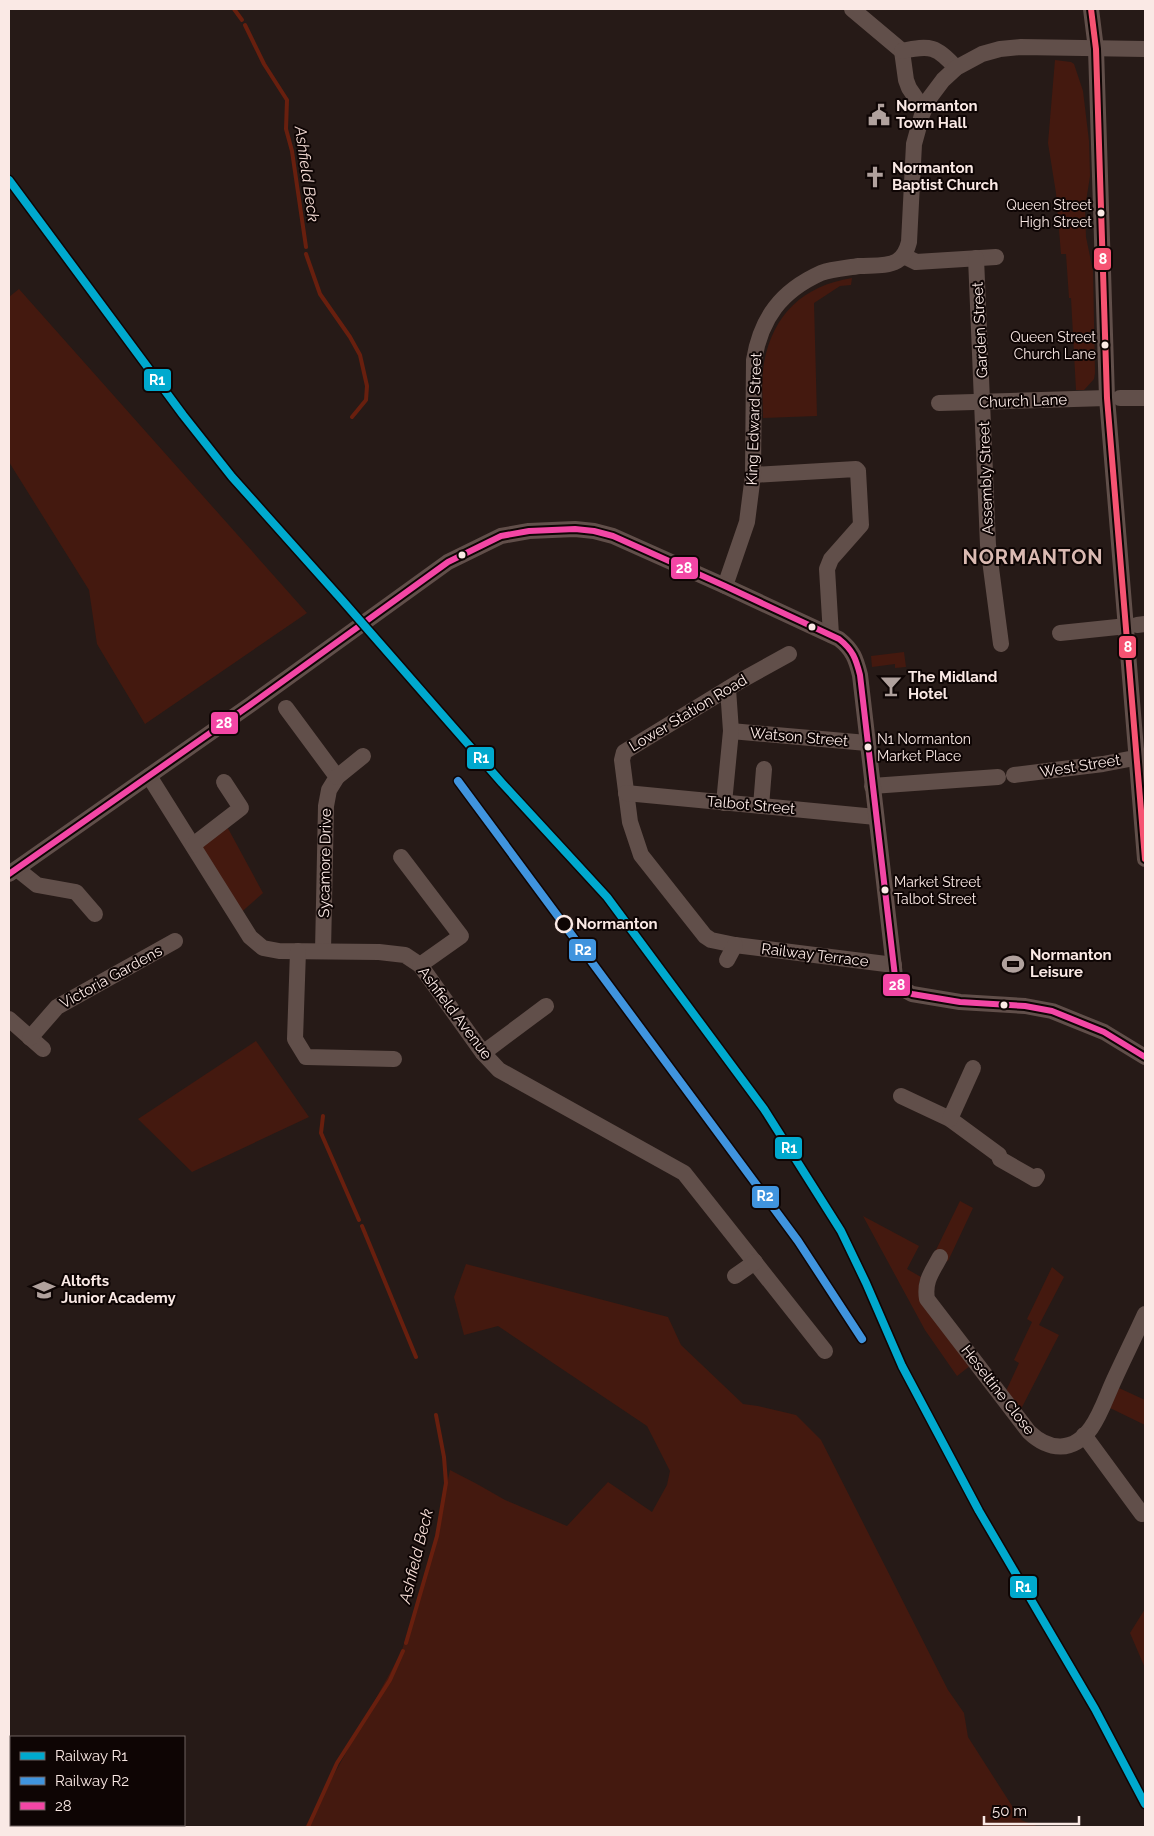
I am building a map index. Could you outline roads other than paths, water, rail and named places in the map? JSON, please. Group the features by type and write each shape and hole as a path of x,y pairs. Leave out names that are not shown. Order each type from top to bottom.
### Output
{"street":[{"path":"852,9 902,51 906,80 909,88 924,110"},
{"path":"1091,9 1096,49 1113,398 1136,625 1145,858"},
{"path":"902,51 929,46 946,56 956,68"},
{"path":"996,257 916,262 904,256 909,242 914,144 924,110 942,80 956,68 977,56 1000,49 1021,47 1145,49"},
{"name":"King Edward Street","path":"725,586 748,522 753,474 754,360 757,343 770,312 793,288 823,273 860,266 892,263 904,256"},
{"name":"Garden Street","path":"976,258 984,402"},
{"name":"Church Lane","path":"940,403 1145,398"},
{"name":"Assembly Street","path":"984,402 988,546 1001,644"},
{"path":"753,474 856,469 858,471 861,525 831,559 827,568 831,636"},
{"path":"85,910 76,892 37,884 13,872 250,705 448,562 501,536 530,531 575,528 613,536 725,586 831,636 846,645 856,659 896,985 912,994 960,1002 1025,1006 1052,1011 1104,1032 1142,1053"},
{"path":"1060,633 1136,625"},
{"name":"Lower Station Road","path":"717,942 705,936 641,854 630,822 622,760 624,752 728,688 789,654"},
{"path":"724,803 731,731 728,688"},
{"path":"286,708 337,777"},
{"name":"Watson Street","path":"731,731 867,743"},
{"name":"Sycamore Drive","path":"323,951 326,806 329,790 337,777 363,756"},
{"name":"West Street","path":"1014,775 1103,764 1141,756"},
{"path":"760,806 764,769"},
{"name":"Ashfield Avenue","path":"149,776 250,937 263,948 279,951 379,952 405,955 420,965 483,1053 499,1070 684,1173 825,1351"},
{"path":"872,786 998,776"},
{"path":"193,845 241,808 224,782"},
{"name":"Talbot Street","path":"626,794 876,817"},
{"path":"401,857 460,936 420,965"},
{"name":"Victoria Gardens","path":"30,1038 57,1007 175,941"},
{"name":"Railway Terrace","path":"717,942 894,966"},
{"path":"727,960 736,945"},
{"path":"298,951 295,1039 306,1057 394,1059"},
{"path":"483,1053 546,1006"},
{"path":"9,1019 43,1049"},
{"path":"950,1119 973,1068"},
{"path":"901,1096 950,1119 999,1155 1000,1159 1005,1163 1036,1179 1037,1176"},
{"name":"Heseltine Close","path":"940,1257 929,1276 925,1288 927,1299 1029,1432 1038,1441 1049,1446 1064,1448 1075,1444 1091,1428 1145,1314"},
{"path":"735,1276 755,1262"},
{"path":"1084,1435 1142,1514"}],"waterway":[{"name":"Ashfield Beck","path":"234,9 242,20"},
{"name":"Ashfield Beck","path":"245,25 264,64 287,100 286,129 292,151 306,247"},
{"name":"Ashfield Beck","path":"306,254 320,294 350,337 360,355 367,386 366,400 352,417"},
{"name":"Ashfield Beck","path":"323,1116 321,1133 359,1220"},
{"name":"Ashfield Beck","path":"362,1226 416,1357"},
{"name":"Ashfield Beck","path":"406,1643 437,1536 446,1483 444,1457 436,1415"},
{"name":"Ashfield Beck","path":"308,1827 337,1763 390,1680 403,1651"}],"rail line":[{"name":"R1","path":"9,180 183,415 232,477 502,783 607,897 764,1109 841,1231 902,1366 979,1511 1095,1709 1145,1804"},
{"name":"R2","path":"458,781 798,1241 862,1339"}],"place":[{"name":"Normanton Town Hall","path":"879,115"},
{"name":"Normanton Baptist Church","path":"875,177"},
{"name":"Queen Street High Street","path":"1101,213"},
{"name":"Queen Street Church Lane","path":"1105,345"},
{"name":"The Midland Hotel","path":"891,686"},
{"name":"N1 Normanton Market Place","path":"868,747"},
{"name":"Market Street Talbot Street","path":"885,890"},
{"name":"Normanton","path":"564,924"},
{"name":"Normanton Leisure","path":"1013,964"},
{"name":"Altofts Junior Academy","path":"44,1290"}],"district":[{"name":"NORMANTON","path":"1033,557"}]}
